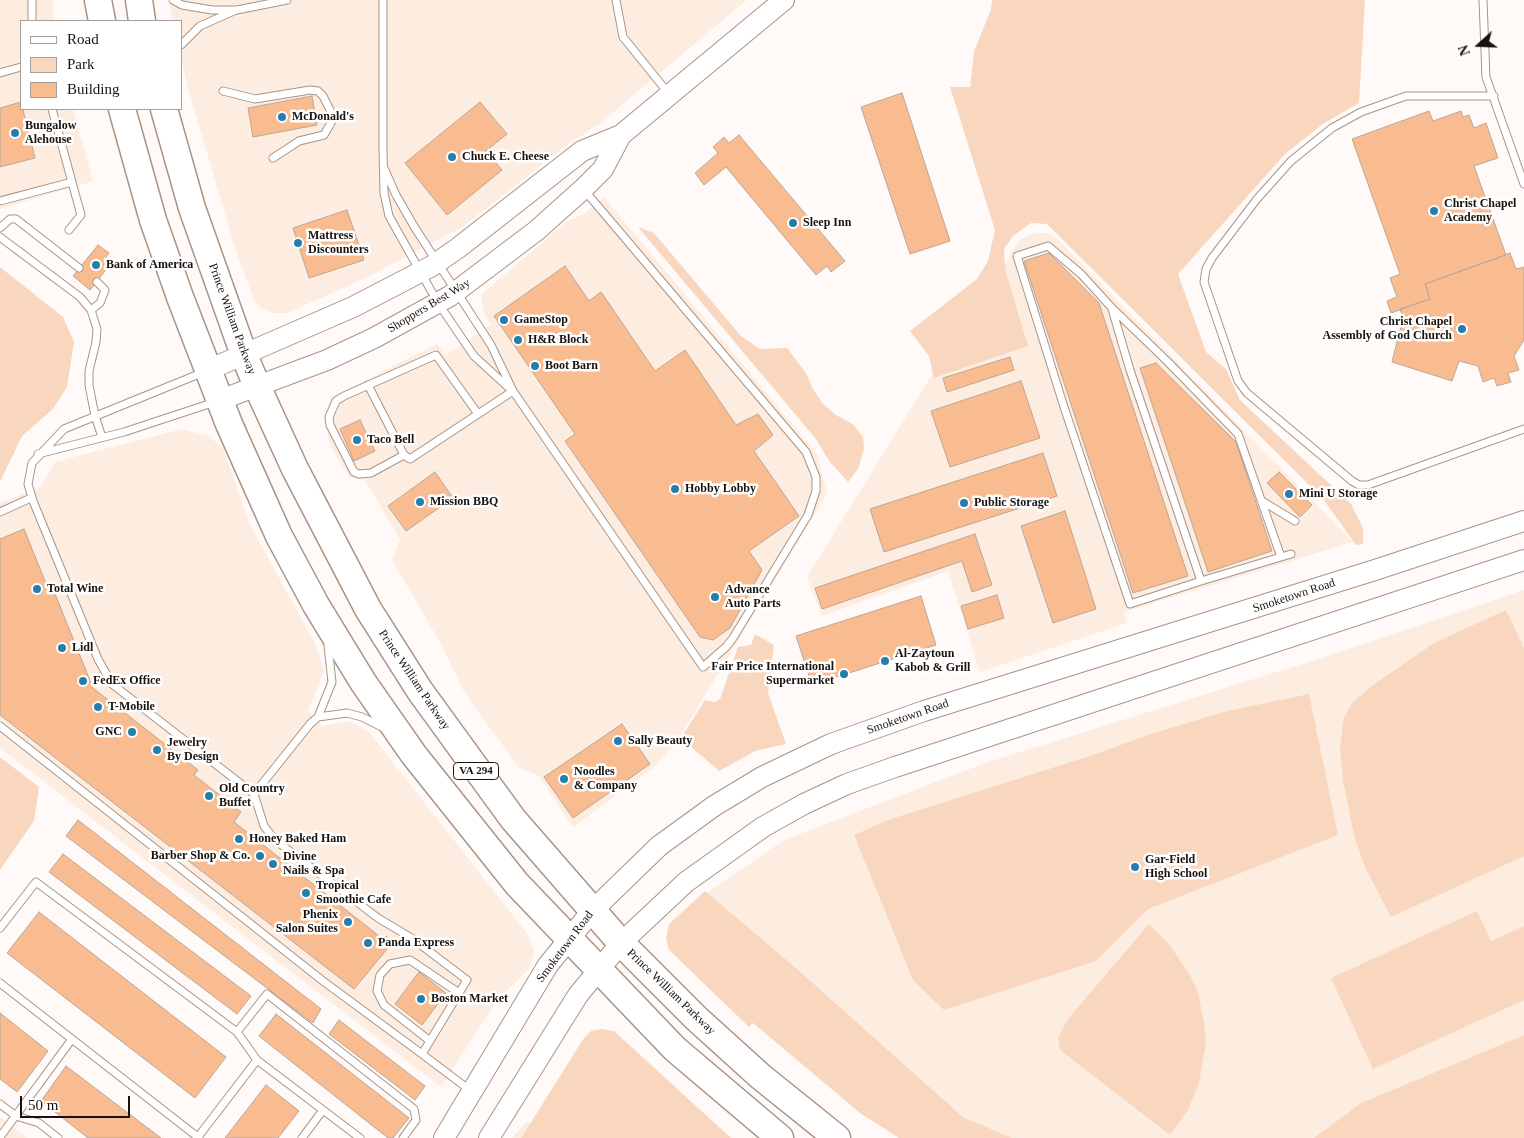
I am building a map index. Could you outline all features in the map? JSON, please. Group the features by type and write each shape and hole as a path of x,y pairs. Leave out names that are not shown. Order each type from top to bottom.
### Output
{"highway":[{"path":"98,0 102,20"},
{"path":"139,0 142,20"},
{"name":"VA 294","path":"122,110 154,220 180,297 265,508 320,612 363,682 404,740 493,855 568,939 675,1049 780,1138"},
{"name":"Prince William Parkway","path":"168,116 192,208 244,355 295,470 371,615 420,691 473,767 513,819 620,943 696,1018 760,1076 837,1138"}],"main road":[{"name":"Shoppers Best Way","path":"208,370 353,307 437,262 582,151 622,135 784,0"},
{"name":"Shoppers Best Way","path":"220,400 327,360 374,338 456,292 536,231 583,188 603,168 622,135"},
{"name":"Smoketown Road","path":"444,1138 548,965 592,911 633,870 686,825 762,777 831,744 933,708 1375,570 1524,520"},
{"path":"489,1138 574,1002 597,970 620,943 686,882 725,852 788,813 847,784 1059,712 1524,560"}],"lane":[{"path":"32,0 32,20"},
{"path":"173,0 182,5 200,10 237,10 287,0"},
{"path":"383,0 384,193 389,216 438,303 474,356 513,391"},
{"path":"616,0 624,37 669,95"},
{"path":"1483,0 1486,76 1524,184"},
{"path":"182,44 200,26 237,10"},
{"path":"0,73 20,67"},
{"path":"223,91 255,99 310,90 318,91 323,96 331,112 332,121 329,128 324,134 299,141 273,158"},
{"path":"1494,96 1406,96 1361,112 1332,128 1291,161 1256,199 1212,258 1206,269 1204,282 1238,381 1247,393 1359,485 1368,485 1524,429"},
{"path":"52,110 81,215 69,230"},
{"path":"384,168 396,195 491,345 513,391 703,667 726,647 733,638 808,514 816,491 816,477 806,452 583,188"},
{"path":"0,201 72,182"},
{"path":"0,228 10,219 16,219 80,268"},
{"path":"0,237 80,297 90,310 96,329 96,342 89,371 95,416 102,437"},
{"path":"1281,557 1238,434 1112,308 1081,274 1048,246 1017,256 1064,408 1130,604 1291,554"},
{"path":"90,310 100,303 105,290 97,282"},
{"path":"1112,308 1130,370 1200,581"},
{"path":"404,455 365,474 359,474 351,468 330,425 329,417 336,401 436,355 478,414"},
{"path":"208,370 64,429 38,454 32,463 28,477 31,498 106,677 254,794 264,826 272,837 378,918 413,939 467,980 422,1054"},
{"path":"368,385 404,455 410,459 513,391"},
{"path":"38,454 187,413 220,400"},
{"path":"0,512 31,498"},
{"path":"1262,501 1295,521"},
{"path":"254,794 318,718 331,687 333,674 331,656 320,612"},
{"path":"318,718 334,714 352,714 381,726 404,740"},
{"path":"0,726 316,975 471,1091"},
{"path":"0,928 36,882 237,1032 257,1060 360,1138"},
{"path":"430,1041 381,1001 377,992 380,975 390,964 410,960 459,993"},
{"path":"0,983 199,1138 257,1060"},
{"path":"237,1032 267,994 414,1109 416,1120 403,1138"},
{"path":"0,1137 72,1039"},
{"path":"0,1104 16,1116 38,1123 58,1138"},
{"path":"302,1138 323,1110"}],"shaded area":[{"path":"0,0 53,0 53,20 20,20 20,110 73,110 93,181 0,209"},
{"path":"169,0 747,0 599,124 563,148 464,226 368,277 287,313 273,313 261,308 254,300 234,245 188,88 182,62 182,20 173,20"},
{"path":"604,197 817,454 827,494 678,740 652,769 573,827 538,775 519,768 464,692 440,642 392,560 400,540 365,480 349,477 331,447 324,421 330,398 437,344 446,355 491,325 484,314 481,295 566,222 584,214"},
{"path":"1034,233 1048,233 1055,237 1353,542 1124,612 1127,623 980,672 948,571 822,616 807,577 999,266 1009,262 1010,253 1019,240"},
{"path":"182,429 209,436 224,450 250,525 316,645 324,671 308,711 322,726 350,721 370,733 529,936 534,953 529,969 498,999 441,1087 0,748 0,503 41,487 55,462"},
{"name":"Gar-Field High School","path":"1524,590 1524,1035 1361,1103 1314,1138 1012,1138 963,1117 796,968 707,893 784,840 988,762 1315,660"},
{"path":"0,1117 27,1138 0,1138"},
{"path":"527,1121 550,1138 512,1138"}],"green space":[{"path":"992,0 1365,0 1359,103 1323,124 1286,153 1178,274 1206,352 1226,369 1240,400 1351,504 1363,528 1363,544 1356,545 1323,499 1047,224 1031,223 1013,236 1004,249 1005,269 1028,346 934,378 929,356 910,331 977,279 988,261 995,230 950,87 970,87 974,52 991,9"},
{"path":"638,227 654,233 741,336 760,349 787,348 806,373 813,389 823,404 836,415 853,424 863,437 864,449 858,469 848,482 829,461 816,439"},
{"path":"0,267 63,317 74,342 67,387 53,409 22,436 0,482"},
{"path":"1506,610 1524,648 1524,856 1391,917 1365,867 1355,839 1343,781 1340,747 1344,718 1352,703 1373,685 1434,643"},
{"path":"755,634 774,645 768,693 786,744 755,751 719,771 681,738 705,700 715,702 720,699 738,647 751,645"},
{"path":"1309,694 1338,835 1148,909 1096,961 944,1010 913,980 854,835 891,819 1090,756 1151,734 1223,712"},
{"path":"0,757 39,787 34,821 0,870"},
{"path":"705,891 796,968 963,1117 1012,1138 899,1138 860,1113 753,1023 749,1027 669,950 666,939 669,924"},
{"path":"1477,911 1491,941 1524,926 1524,1000 1373,1069 1331,978"},
{"path":"1149,924 1169,944 1191,977 1198,992 1206,1042 1199,1083 1188,1110 1170,1135 1060,1050 1058,1038 1068,1019"},
{"path":"602,1029 614,1031 731,1138 521,1138 584,1038 591,1031"},
{"path":"1524,1035 1524,1138 1314,1138 1361,1103"}],"building":[{"path":"902,93 950,241 910,254 861,107"},
{"name":"McDonald's","path":"312,96 317,125 253,137 248,108"},
{"name":"Bungalow Alehouse","path":"20,102 20,110 23,110 35,158 0,167 0,108"},
{"name":"Chuck E. Cheese","path":"480,102 507,134 486,151 502,170 447,215 405,163"},
{"name":"Christ Chapel Academy","path":"1429,111 1433,121 1461,111 1463,117 1469,115 1474,128 1486,123 1498,158 1474,166 1506,255 1425,284 1430,299 1391,313 1387,301 1397,297 1390,278 1400,274 1352,139"},
{"name":"Sleep Inn","path":"739,135 845,261 831,272 827,266 816,275 726,167 704,185 695,173 718,153 713,147 724,137 729,143"},
{"path":"347,210 364,260 309,278 293,228"},
{"name":"Bank of America","path":"98,245 109,253 106,257 112,262 90,290 73,276"},
{"path":"1049,253 1099,303 1188,576 1133,593 1024,261"},
{"name":"Christ Chapel Assembly of God Church","path":"1510,253 1516,269 1524,267 1524,340 1514,356 1519,370 1508,373 1511,382 1497,386 1494,378 1483,382 1478,366 1459,361 1452,381 1392,362 1403,318 1400,309 1430,299 1425,284"},
{"path":"565,266 589,301 601,292 655,371 685,350 736,425 758,414 773,435 754,451 799,516 749,551 762,570 730,628 713,640 700,637 565,441 575,434 494,316"},
{"path":"1010,357 1014,370 947,392 943,378"},
{"path":"1156,363 1236,442 1272,551 1208,572 1140,368"},
{"name":"Public Storage","path":"1021,381 1040,438 950,467 931,411"},
{"name":"Taco Bell","path":"360,420 375,451 354,461 340,429"},
{"name":"Public Storage","path":"1043,453 1057,496 884,552 870,509"},
{"name":"Mission BBQ","path":"435,472 453,498 406,531 388,506"},
{"name":"Mini U Storage","path":"1279,472 1312,505 1300,517 1267,483"},
{"name":"Public Storage","path":"1065,511 1096,609 1053,623 1021,526"},
{"path":"24,529 49,591 53,589 93,688 198,770 194,775 241,812 234,822 383,939 386,936 393,942 354,989 0,715 0,539"},
{"path":"975,534 992,585 972,592 962,561 822,609 815,588"},
{"path":"997,595 1004,618 968,629 961,606"},
{"path":"921,596 936,645 812,685 796,636"},
{"path":"622,724 650,764 573,818 544,777"},
{"path":"78,820 321,1009 313,1023 66,836"},
{"path":"63,854 251,996 237,1014 49,872"},
{"path":"39,912 226,1057 195,1098 7,953"},
{"name":"Boston Market","path":"419,972 446,993 422,1025 395,1004"},
{"path":"0,1013 48,1051 17,1092 0,1079"},
{"path":"276,1014 409,1118 393,1138 388,1138 259,1036"},
{"path":"339,1020 425,1086 415,1100 329,1034"},
{"path":"66,1066 161,1138 88,1138 41,1101"},
{"path":"266,1085 299,1111 278,1138 225,1138"}],"place":[{"name":"McDonald's","path":"282,117"},
{"name":"Bungalow Alehouse","path":"15,133"},
{"name":"Chuck E. Cheese","path":"452,157"},
{"name":"Christ Chapel Academy","path":"1434,211"},
{"name":"Sleep Inn","path":"793,223"},
{"name":"Mattress Discounters","path":"298,243"},
{"name":"Bank of America","path":"96,265"},
{"name":"GameStop","path":"504,320"},
{"name":"Christ Chapel Assembly of God Church","path":"1462,329"},
{"name":"H&R Block","path":"518,340"},
{"name":"Boot Barn","path":"535,366"},
{"name":"Taco Bell","path":"357,440"},
{"name":"Hobby Lobby","path":"675,489"},
{"name":"Mini U Storage","path":"1289,494"},
{"name":"Mission BBQ","path":"420,502"},
{"name":"Public Storage","path":"964,503"},
{"name":"Total Wine","path":"37,589"},
{"name":"Advance Auto Parts","path":"715,597"},
{"name":"Lidl","path":"62,648"},
{"name":"Al-Zaytoun Kabob & Grill","path":"885,661"},
{"name":"Fair Price International Supermarket","path":"844,674"},
{"name":"FedEx Office","path":"83,681"},
{"name":"T-Mobile","path":"98,707"},
{"name":"GNC","path":"132,732"},
{"name":"Sally Beauty","path":"618,741"},
{"name":"Jewelry By Design","path":"157,750"},
{"name":"Noodles & Company","path":"564,779"},
{"name":"Old Country Buffet","path":"209,796"},
{"name":"Honey Baked Ham","path":"239,839"},
{"name":"Barber Shop & Co.","path":"260,856"},
{"name":"Divine Nails & Spa","path":"273,864"},
{"name":"Gar-Field High School","path":"1135,867"},
{"name":"Tropical Smoothie Cafe","path":"306,893"},
{"name":"Phenix Salon Suites","path":"348,922"},
{"name":"Panda Express","path":"368,943"},
{"name":"Boston Market","path":"421,999"}]}
